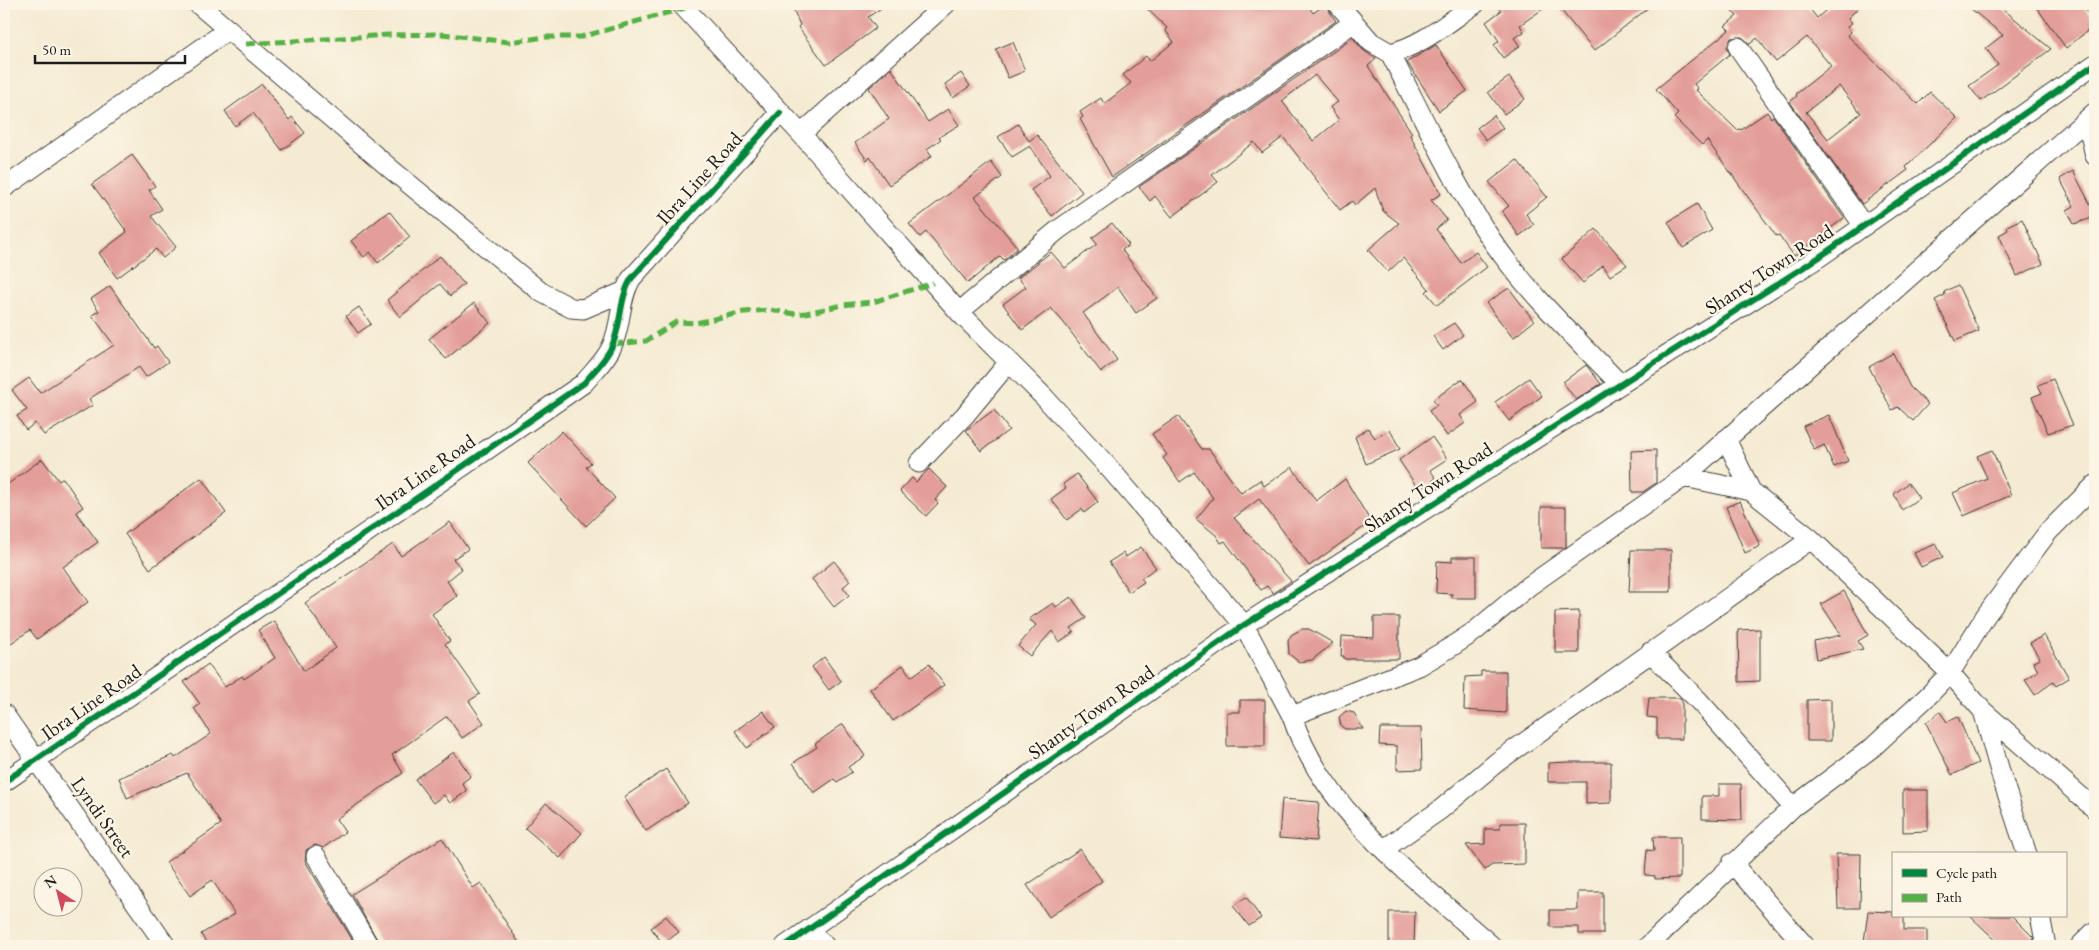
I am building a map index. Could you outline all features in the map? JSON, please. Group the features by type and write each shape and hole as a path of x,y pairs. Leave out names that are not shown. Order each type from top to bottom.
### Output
{"street":[{"path":"198,4 392,170 541,292 571,308 583,309 623,292"},
{"path":"681,4 801,134 959,312 1110,469 1244,626 1292,716 1302,744 1320,777 1348,812 1384,848 1492,946"},
{"path":"801,134 946,4"},
{"path":"1338,4 1371,42 1390,53 1467,203 1494,244 1524,284 1619,383"},
{"path":"1390,53 1406,49 1421,41 1474,4"},
{"path":"959,312 1058,230 1353,23"},
{"path":"4,188 229,29"},
{"path":"1738,47 1864,226"},
{"name":"Shanty Town Road","path":"785,946 1244,626 1619,383 1818,258 2095,64"},
{"name":"Ibra Line Road","path":"4,782 584,383 605,359 613,344 621,312 623,292 642,265 780,113"},
{"path":"2091,116 2095,156"},
{"path":"1292,716 1418,666 1451,647 1475,631 1529,586 1684,477 2091,116"},
{"path":"919,463 965,415 1009,362"},
{"path":"1726,439 1751,491 1811,539 1950,673 1983,712 2095,809"},
{"path":"1684,477 1751,491"},
{"path":"1648,946 1792,807 1872,747 1950,673 1986,615 2048,532 2095,485"},
{"path":"1384,848 1440,810 1497,762 1811,539"},
{"path":"1650,652 1699,701 1792,807"},
{"path":"1983,712 2000,775 2026,852"},
{"name":"Lyndi Street","path":"4,714 166,946"},
{"path":"316,856 369,946"},
{"path":"1732,863 1805,946"},
{"path":"2040,918 2046,946"},
{"path":"808,930 825,946"},
{"path":"2080,946 2095,931"}],"building":[{"path":"791,4 887,4 868,17 876,28 826,65 798,27 800,25"},
{"path":"1142,4 1307,4 1313,13 1325,5 1336,21 1112,177 1080,119 1083,117 1080,112 1101,98 1104,104 1131,83 1123,75 1146,56 1150,61 1174,42 1165,30 1167,28"},
{"path":"1496,4 1550,4 1520,25 1524,32 1514,38 1520,46 1503,58 1494,45 1499,41 1486,22 1501,11"},
{"path":"1556,4 1653,4 1594,51"},
{"path":"1723,4 1806,4 1817,18 1833,4 1862,4 1848,18 1852,23 1847,27 1851,32 1847,35 1918,104 1930,92 1957,118 1906,167 1908,170 1862,204 1790,102 1797,96 1796,94 1831,66 1807,37 1776,62 1757,38 1750,44 1742,37 1731,38 1727,48 1730,54 1694,84 1698,89 1696,90 1737,130 1741,130 1767,112 1771,118 1773,116 1844,218 1794,256 1779,235 1776,236 1707,140 1702,145 1674,118 1678,114 1656,89 1729,30 1725,26 1737,16","holes":["1839,86 1861,113 1828,139 1806,112"]},
{"path":"1965,4 1997,4 2051,49 1981,101 1969,86 1998,65 1986,48 2003,35"},
{"path":"2034,4 2081,4 2095,22 2095,25 2066,48"},
{"path":"1353,38 1363,50 1376,59 1368,66 1412,133 1410,135 1441,194 1431,200 1447,220 1436,229 1461,263 1476,252 1487,267 1437,305 1426,292 1429,289 1403,258 1388,272 1368,250 1399,223 1383,211 1375,188 1355,205 1352,201 1340,210 1283,137 1262,153 1254,142 1212,175 1218,182 1172,217 1155,196 1150,201 1139,187","holes":["1315,75 1338,102 1330,107 1339,120 1313,141 1282,101"]},
{"path":"1013,42 1025,71 1008,78 996,49"},
{"path":"1436,45 1467,91 1439,111 1407,62"},
{"path":"891,68 928,122 948,109 959,125 939,137 941,139 927,149 932,156 889,185 870,157 867,160 855,143 889,119 869,88"},
{"path":"961,73 970,86 953,98 945,84"},
{"path":"1509,77 1525,99 1504,114 1488,92"},
{"path":"262,84 289,120 292,117 305,133 282,150 253,113 235,126 225,111"},
{"path":"1494,115 1503,128 1486,140 1477,128"},
{"path":"1018,124 1029,141 1037,135 1082,192 1052,216 1031,190 1050,176 1030,146 1012,157 998,137"},
{"path":"132,155 155,186 149,190 162,209 151,216 176,247 163,258 156,249 117,278 99,253 127,232 92,184"},
{"path":"1517,160 1547,197 1526,214 1534,225 1519,236 1502,211 1509,206 1489,182"},
{"path":"991,162 1002,177 975,197 1018,248 1004,260 1000,256 968,283 926,232 920,237 909,224"},
{"path":"2073,171 2095,213 2095,217 2074,224 2067,210 2074,206 2060,179"},
{"path":"1697,204 1712,230 1683,248 1668,222"},
{"path":"389,211 410,237 378,263 370,252 364,257 351,241"},
{"path":"2022,219 2043,264 2017,276 1999,235 2008,230 2007,226"},
{"path":"1112,223 1129,245 1122,250 1157,298 1136,313 1118,287 1083,313 1117,360 1101,372 1051,308 1022,330 1003,304 1026,287 1018,278 1051,252 1065,268 1097,244 1092,238"},
{"path":"1596,229 1627,265 1610,276 1603,265 1583,283 1562,259"},
{"path":"440,256 464,284 450,296 440,284 400,317 387,300"},
{"path":"1958,285 1979,331 1955,341 1935,300 1945,295 1944,292"},
{"path":"110,286 154,348 157,346 168,362 146,377 139,367 89,399 93,405 44,435 35,423 26,430 17,416 27,410 12,390 29,378 40,393 114,345 92,315 99,311 91,299"},
{"path":"1509,288 1534,321 1513,338 1486,303"},
{"path":"474,303 490,323 446,359 429,339"},
{"path":"359,307 371,324 358,333 346,316"},
{"path":"1454,323 1463,335 1443,350 1433,336"},
{"path":"1893,353 1910,387 1928,404 1913,421 1898,407 1892,410 1869,367"},
{"path":"1586,365 1601,384 1576,400 1563,382"},
{"path":"1529,378 1542,396 1509,421 1495,402"},
{"path":"1462,379 1478,402 1460,415 1465,423 1447,436 1429,411 1437,405 1433,400"},
{"path":"2053,379 2073,425 2048,433 2032,397 2042,393 2038,385"},
{"path":"994,410 1009,430 981,451 966,430"},
{"path":"1829,415 1848,461 1834,467 1824,445 1814,450 1803,426"},
{"path":"1178,416 1202,449 1209,449 1241,493 1260,480 1264,486 1292,467 1316,501 1345,479 1371,522 1309,566 1259,499 1234,518 1291,581 1273,593 1267,586 1261,590 1225,541 1221,543 1216,535 1196,519 1213,498 1194,472 1180,482 1163,458 1167,455 1152,434"},
{"path":"1368,428 1375,438 1390,430 1400,449 1366,464 1355,437"},
{"path":"562,431 591,463 586,467 615,498 586,526 528,463"},
{"path":"1432,437 1447,459 1430,470 1436,478 1419,490 1399,460"},
{"path":"1656,450 1656,483 1643,492 1632,492 1631,451"},
{"path":"1992,450 2011,495 1964,516 1953,493 1987,478 1977,456"},
{"path":"42,459 59,481 63,478 83,507 76,512 98,542 63,567 88,602 37,639 30,630 4,648 4,487"},
{"path":"929,469 947,487 935,500 938,503 926,516 900,491 912,478 916,482"},
{"path":"1077,474 1098,502 1084,513 1082,509 1067,520 1051,499 1066,488 1063,484"},
{"path":"201,478 226,513 150,569 125,534"},
{"path":"1908,483 1919,498 1902,510 1894,494"},
{"path":"1740,501 1760,546 1745,553 1726,507"},
{"path":"1541,507 1566,507 1566,547 1541,548"},
{"path":"450,522 468,549 453,559 462,569 447,581 457,596 432,614 450,641 445,644 480,694 469,701 484,723 462,738 447,716 392,755 403,773 336,819 345,832 323,848 315,845 306,850 305,861 356,946 208,946 201,934 235,914 212,880 190,896 166,862 221,824 187,773 127,798 119,778 173,755 175,758 211,734 194,708 200,704 184,682 208,664 225,687 242,676 244,679 275,658 258,630 274,621 304,671 336,648 305,603 393,544 401,556"},
{"path":"1936,544 1943,557 1921,567 1914,553"},
{"path":"1141,547 1156,568 1141,578 1144,582 1129,592 1109,562 1123,553 1126,557"},
{"path":"1631,550 1671,550 1671,592 1629,592"},
{"path":"1452,557 1476,557 1476,598 1452,598 1452,594 1436,593 1437,561 1452,562"},
{"path":"834,561 850,581 843,587 849,595 834,607 812,579"},
{"path":"1844,591 1868,635 1858,641 1863,649 1817,659 1814,641 1841,635 1821,604"},
{"path":"1071,597 1086,618 1071,628 1074,632 1059,642 1052,631 1030,656 1018,646 1036,625 1029,619 1053,603 1056,607"},
{"path":"1579,611 1579,653 1555,653 1555,612"},
{"path":"1374,617 1399,617 1399,659 1344,659 1344,656 1341,656 1342,636 1374,638"},
{"path":"1302,629 1309,629 1333,643 1312,660 1299,662 1289,654 1288,641 1291,635"},
{"path":"1760,629 1760,681 1739,682 1738,630"},
{"path":"2044,635 2069,678 2056,686 2053,682 2035,695 2025,680 2038,671 2033,662 2040,659 2030,643"},
{"path":"824,657 841,681 829,690 812,667"},
{"path":"929,664 944,685 893,721 870,689 903,665 911,677"},
{"path":"1481,671 1506,671 1506,713 1464,710 1465,677 1481,676"},
{"path":"1649,698 1680,698 1682,700 1682,739 1657,739 1657,718 1647,717"},
{"path":"1831,699 1831,741 1807,741 1807,700"},
{"path":"1240,700 1265,700 1265,746 1227,746 1227,712 1240,712"},
{"path":"763,711 775,727 747,748 735,731"},
{"path":"1346,711 1354,713 1363,729 1345,729 1341,726 1339,717"},
{"path":"1940,712 1947,722 1958,717 1978,763 1952,775 1926,723"},
{"path":"843,724 865,756 848,767 852,772 837,782 834,779 814,793 793,763 817,747 815,744"},
{"path":"1380,728 1421,728 1422,769 1397,770 1397,746 1379,745"},
{"path":"454,752 471,776 462,783 467,791 450,803 444,795 433,803 415,779"},
{"path":"1611,762 1611,803 1586,804 1586,782 1548,782 1548,763"},
{"path":"666,769 688,803 646,831 624,797"},
{"path":"1719,784 1741,784 1742,820 1702,819 1702,796 1719,796"},
{"path":"1903,790 1928,790 1928,831 1903,832"},
{"path":"1282,799 1319,802 1316,841 1279,838"},
{"path":"546,803 582,833 560,858 525,828"},
{"path":"1500,823 1525,823 1525,864 1492,865 1485,870 1466,845 1485,844 1485,829 1500,829"},
{"path":"1653,837 1680,837 1680,878 1655,879 1655,876 1645,875 1647,850 1654,851"},
{"path":"442,838 473,888 481,883 521,946 393,946 389,940 380,945 352,894"},
{"path":"1080,849 1102,881 1049,917 1027,885"},
{"path":"1836,854 1861,854 1860,908 1838,908"},
{"path":"1578,892 1603,892 1603,934 1579,934 1579,927 1550,927 1550,910 1578,910"},
{"path":"1246,897 1261,918 1249,926 1233,906"},
{"path":"1868,911 1892,912 1892,918 1904,918 1904,930 1927,930 1927,946 1889,946 1889,944 1864,942"},
{"path":"1389,912 1415,912 1414,946 1389,946"},
{"path":"666,916 679,932 663,944 651,928"},
{"path":"1972,918 2014,918 2033,937 2035,946 2002,946"}],"marked path":[{"path":"246,44 389,35 442,34 509,42 546,37 581,37 685,8"},
{"path":"613,344 646,341 676,322 696,323 744,312 770,310 796,314 806,313 843,305 873,302 933,283"}],"cycle path":[{"path":"785,946 1244,625 1818,258 2095,64"},
{"path":"4,782 584,383 603,361 612,346 618,329 624,295 631,279 780,113"}]}
